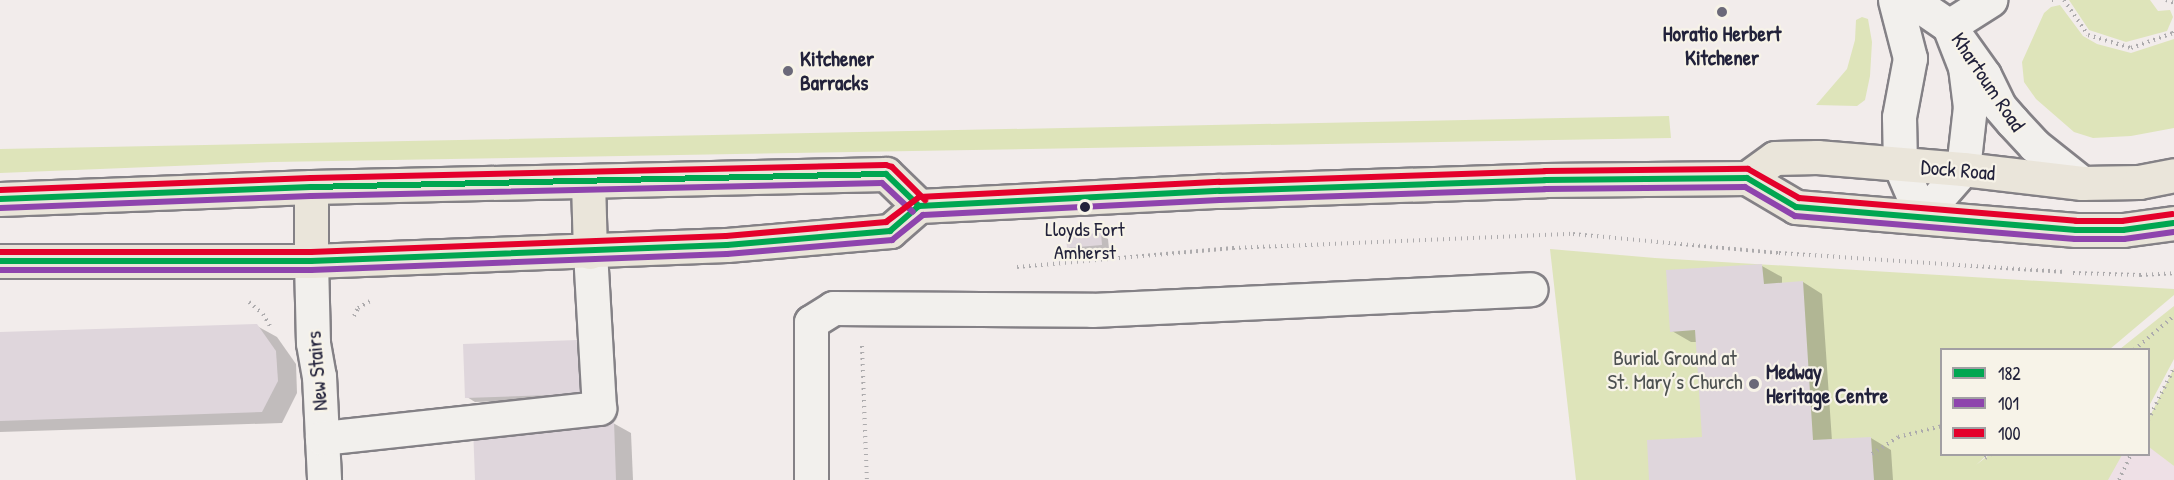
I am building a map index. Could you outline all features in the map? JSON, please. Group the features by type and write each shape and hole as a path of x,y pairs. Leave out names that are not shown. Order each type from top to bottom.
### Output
{"main road":[{"name":"Dock Road","path":"1747,178 1774,158 1817,157 1963,169 2082,183 2139,182 2174,175"},
{"path":"0,198 311,187 886,174 919,206"},
{"path":"0,261 310,261 590,252 727,245 890,231 919,206 1356,185 1747,178 1796,207 2086,230 2136,229 2174,223"},
{"path":"588,182 590,252"},
{"path":"310,261 311,187"}],"street":[{"path":"1895,0 1910,58 1899,117 1900,165 1922,216 1963,169"},
{"name":"Khartoum Road","path":"1911,0 1949,26 2012,122 2034,145 2082,183"},
{"path":"1949,26 1990,0"},
{"name":"Khartoum Road","path":"1949,26 1965,67 1970,106 1963,169"},
{"path":"322,438 599,408 590,252"},
{"name":"New Stairs","path":"310,261 313,343 319,376 324,480"},
{"path":"811,480 811,322 833,308 1092,310 1530,289"}],"path":[{"path":"2064,0 2088,35 2131,48 2173,33 2174,30"},
{"path":"2166,0 2174,3"},
{"path":"250,302 263,314 273,331"},
{"path":"860,309 867,480"},
{"path":"2136,348 2174,316"},
{"path":"2150,416 2174,368"},
{"path":"1872,454 1898,437 1940,426"},
{"path":"2119,480 2130,456"}],"shaded area":[{"path":"2150,446 2174,466 2174,480 2107,480 2120,456 2150,456"}],"green space":[{"path":"2069,0 2150,0 2158,11 2170,10 2173,17 2167,31 2126,42 2089,30"},
{"path":"2060,5 2083,36 2097,44 2131,53 2174,39 2174,128 2131,136 2093,138 2074,132 2036,99 2024,82 2022,62 2044,13 2051,7"},
{"path":"1862,17 1868,19 1872,42 1870,76 1865,100 1857,106 1816,105 1847,69 1855,40 1856,20"},
{"path":"1669,116 1671,138 273,162 0,173 0,149"},
{"name":"Burial Ground at St. Mary’s Church","path":"1550,249 1655,258 2174,289 2174,295 2111,348 1940,348 1940,456 1986,456 1976,465 1988,456 2121,456 2108,480 1576,480"},
{"path":"2174,306 2174,359 2150,404 2150,348 2121,348"},
{"path":"2174,368 2174,466 2150,448 2150,416"}],"building":[{"path":"1101,233 1102,245 1067,248 1066,235"},
{"name":"Medway Heritage Centre","path":"1762,264 1764,284 1803,281 1813,440 1871,437 1874,480 1649,480 1647,440 1702,437 1695,330 1670,332 1666,270"},
{"path":"257,324 276,351 278,381 262,412 0,421 0,332"},
{"path":"605,339 607,393 465,398 463,344"},
{"path":"614,421 616,480 475,480 473,426"}],"transit line":[{"name":"100","path":"0,190 311,178 886,165 892,167 925,200"},
{"name":"100","path":"0,252 311,252 726,236 886,222 919,197 1220,182 1545,171 1748,169 1799,198 2076,221 2122,221 2173,214"},
{"name":"182","path":"0,199 311,187 886,174 919,206"},
{"name":"182","path":"0,261 311,261 727,245 890,231 919,206 1220,191 1545,180 1747,178 1796,207 2076,230 2123,230 2174,223"},
{"name":"101","path":"0,208 311,196 882,183 913,212"},
{"name":"101","path":"0,270 311,270 727,254 892,240 923,215 1220,200 1545,189 1745,187 1795,216 2075,239 2124,239 2174,232"}],"place":[{"name":"Horatio Herbert Kitchener","path":"1722,12"},
{"name":"Kitchener Barracks","path":"788,71"},
{"name":"Lloyds Fort Amherst","path":"1085,207"},
{"name":"Medway Heritage Centre","path":"1754,384"}]}
